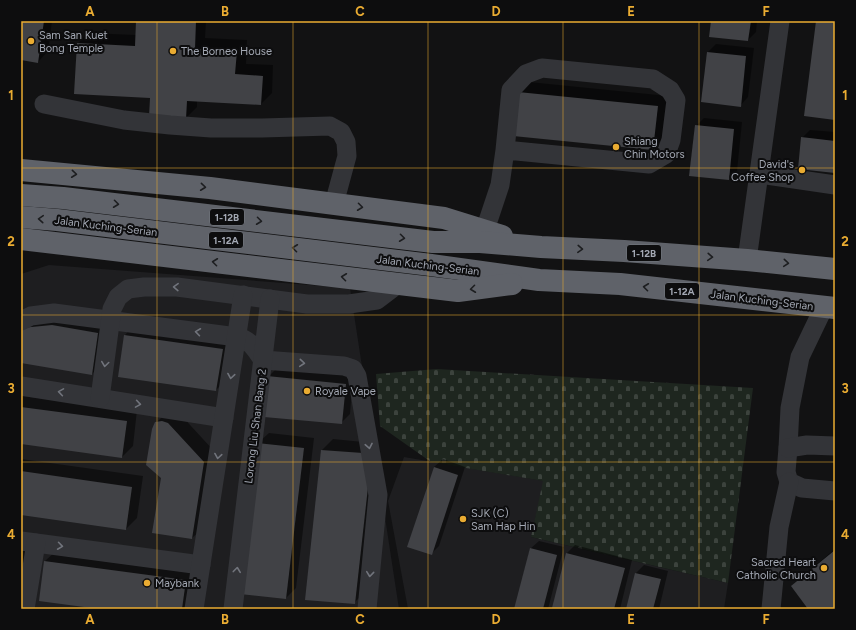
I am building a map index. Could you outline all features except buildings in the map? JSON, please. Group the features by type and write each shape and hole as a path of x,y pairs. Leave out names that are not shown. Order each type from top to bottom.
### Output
{"highway":[{"path":"21,159 30,170 210,188 444,218 541,247"},
{"name":"Jalan Kuching-Serian","path":"21,195 63,198 433,242 480,242 624,251 747,260 835,269"},
{"name":"Jalan Kuching-Serian","path":"21,217 57,220 431,265 539,280 620,284 830,308"},
{"path":"21,239 458,291 539,280"},
{"path":"21,254 80,246"}],"street":[{"path":"747,260 780,21"},
{"path":"485,230 500,185 511,90 526,74 542,68 653,79 670,90 676,100 671,140 666,154 649,164 505,150"},
{"path":"44,104 124,120 170,125 211,128 330,126 341,132 346,142 347,156 334,204"},
{"path":"759,174 835,185"},
{"path":"100,398 112,309 118,297 128,289 144,287 178,287 308,304 350,304 377,300 398,284"},
{"path":"194,609 243,295"},
{"path":"263,360 270,299"},
{"path":"772,609 779,526 789,482 786,472 790,408 800,357 830,308"},
{"path":"21,321 31,316 54,313 237,337 249,342 263,360"},
{"name":"Lorong Liu Shan Bang 2","path":"233,609 263,360 344,366 353,370 356,376 378,495 367,609"},
{"path":"21,386 224,418"},
{"path":"788,448 807,444 835,446"},
{"path":"789,482 802,488 835,491"},
{"path":"25,609 28,542 201,565"}],"shaded area":[{"path":"49,265 350,288 399,609 21,609 21,274"},
{"name":"SJK (C) Sam Hap Hin","path":"404,457 544,481 531,537 728,583 724,609 408,609 388,501"}],"green space":[{"path":"437,369 753,388 728,583 531,537 543,481 431,462 380,426 376,374"}],"place":[{"name":"Sam San Kuet Bong Temple","path":"31,41"},
{"name":"The Borneo House","path":"173,51"},
{"name":"Shiang Chin Motors","path":"616,147"},
{"name":"David's Coffee Shop","path":"802,170"},
{"name":"Royale Vape","path":"307,391"},
{"name":"SJK (C) Sam Hap Hin","path":"463,519"},
{"name":"Sacred Heart Catholic Church","path":"824,568"},
{"name":"Maybank","path":"147,583"}]}
